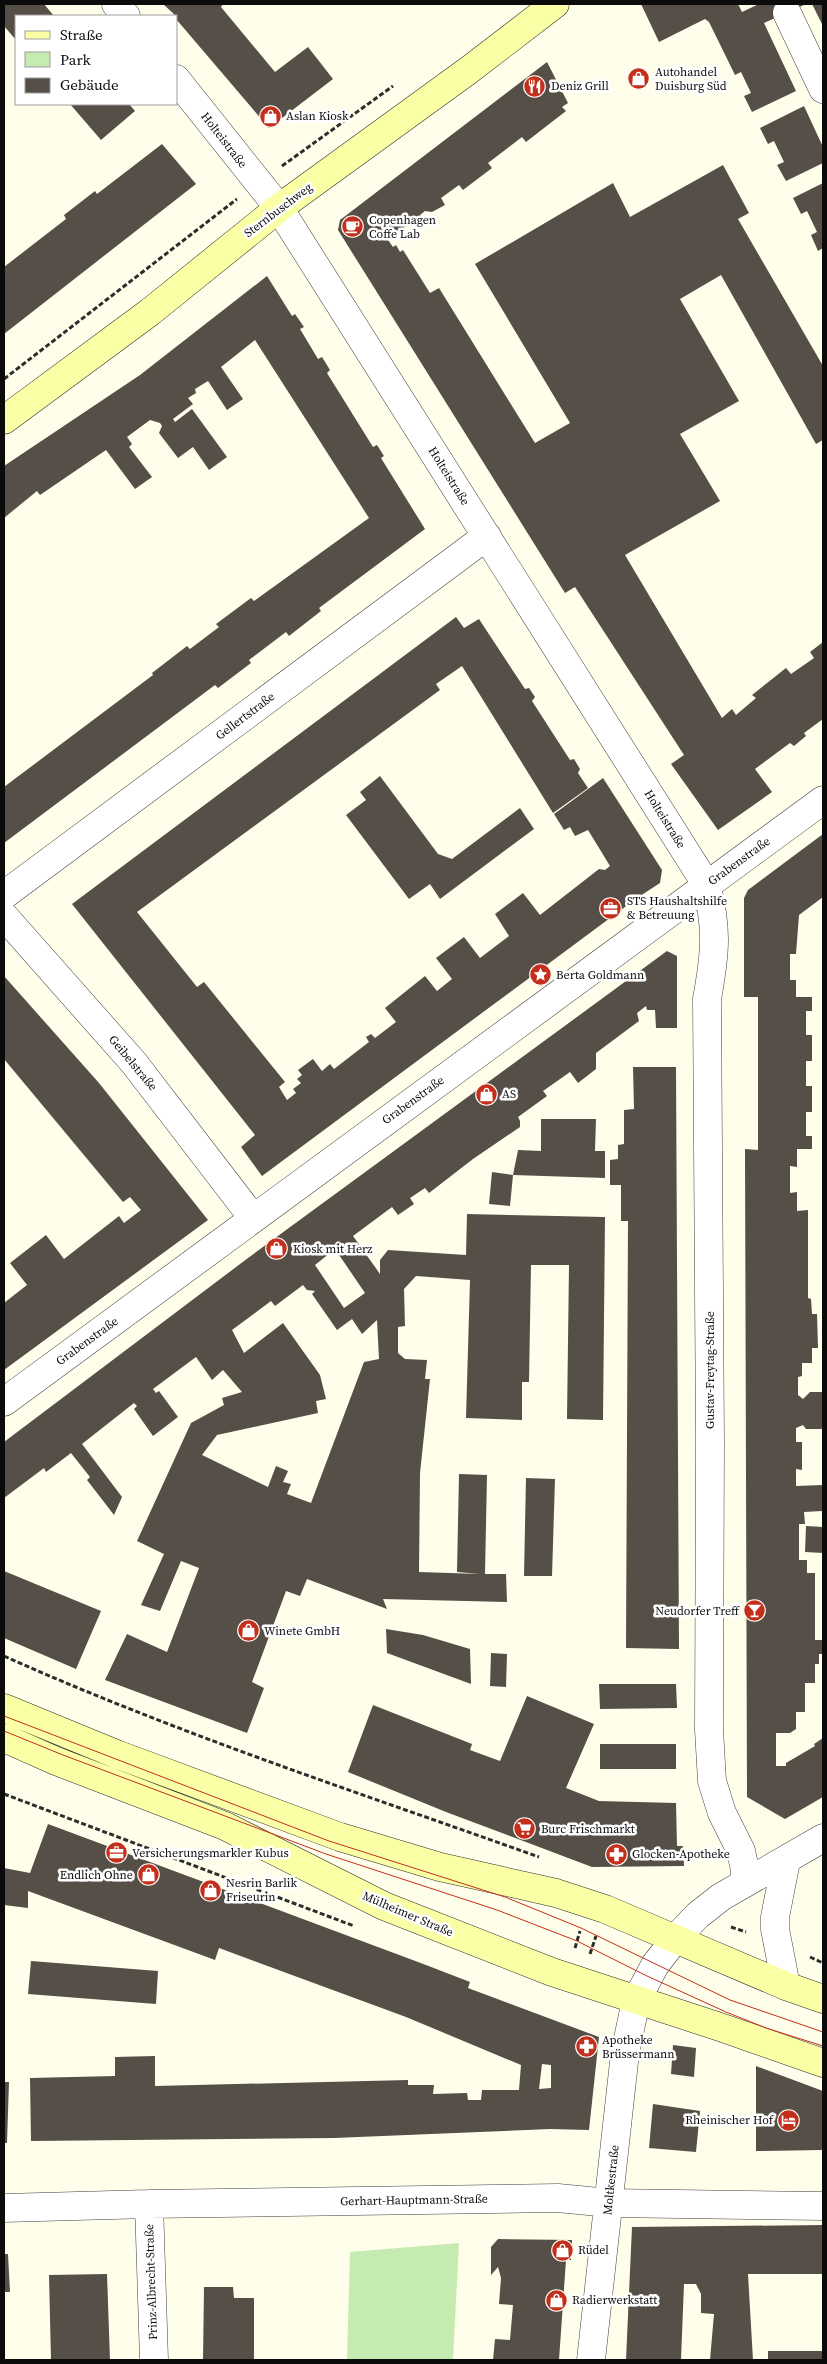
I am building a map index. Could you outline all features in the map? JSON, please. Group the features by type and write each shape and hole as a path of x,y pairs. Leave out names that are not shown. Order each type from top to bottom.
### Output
{"main road":[{"name":"Sternbuschweg","path":"4,420 150,312 279,208 555,4"},
{"path":"4,1708 116,1754 340,1837 440,1867 556,1893 598,1907 676,1938 786,1986 823,1999"},
{"name":"Mülheimer Straße","path":"4,1738 56,1761 225,1826 384,1906 572,1979 720,2027 823,2064"}],"street":[{"path":"116,4 125,15"},
{"path":"787,13 823,89"},
{"name":"Holteistraße","path":"178,82 279,208 706,884"},
{"name":"Gellertstraße","path":"4,895 487,536"},
{"name":"Grabenstraße","path":"4,1402 706,884 823,800"},
{"name":"Gustav-Freytag-Straße","path":"706,884 712,908 716,951 707,999 710,1431 709,1730 712,1781 722,1813 741,1852 752,1863 766,1872"},
{"name":"Geibelstraße","path":"4,916 134,1063 253,1218"},
{"name":"Moltkestraße","path":"591,2360 625,2053 636,2001 647,1976 676,1938 713,1903 823,1838"},
{"path":"766,1872 786,1986"},
{"name":"Gerhart-Hauptmann-Straße","path":"4,2208 558,2198 609,2203 823,2206"},
{"name":"Prinz-Albrecht-Straße","path":"148,2204 154,2360"}],"path":[{"path":"4,1656 134,1710 278,1766 542,1858"},
{"path":"572,1979 598,1907"},
{"path":"572,1979 581,1928 598,1907"}],"green space":[{"path":"459,2243 453,2360 347,2360 350,2252"}],"building":[{"path":"4,4 44,4 53,15 15,15 15,39 4,26"},
{"path":"163,4 223,4 221,7 275,72 308,47 333,79 269,128 178,21 178,15 175,15"},
{"path":"641,4 738,4 742,12 759,4 806,4 764,23 796,91 752,112 744,96 751,93 741,72 735,75 709,22 705,19 659,42"},
{"path":"812,4 823,4 823,26"},
{"path":"547,62 568,103 562,107 566,111 526,142 522,137 488,163 492,168 463,190 459,185 441,198 445,205 432,212 425,211 420,215 424,220 419,224 415,219 388,240 393,247 396,245 400,252 403,250 430,293 439,288 535,443 570,423 475,264 613,183 630,217 723,165 749,213 738,219 823,366 823,440 816,444 721,275 680,299 739,401 680,434 720,501 625,555 722,718 732,709 736,715 756,698 752,695 786,668 791,674 814,658 810,652 823,642 823,719 804,733 806,736 794,746 790,743 755,769 772,792 718,830 671,764 684,755 575,587 565,593 338,230 340,220"},
{"path":"71,105 130,105 135,111 101,140"},
{"path":"804,106 823,147 823,163 786,181 777,165 784,162 774,141 768,144 760,128"},
{"path":"162,144 196,184 4,334 4,267 66,219 64,215 95,191 97,194"},
{"path":"823,183 823,248 818,251 811,235 817,232 807,211 801,214 793,198"},
{"path":"267,276 292,316 295,314 304,327 300,329 318,359 322,357 330,370 327,373 373,447 377,445 384,456 381,458 425,529 319,608 321,611 289,636 286,632 249,660 251,663 218,688 215,685 4,843 4,787 153,675 152,673 187,646 190,649 219,627 216,624 251,598 254,601 369,518 255,340 221,367 243,399 227,410 208,381 195,389 196,393 188,398 193,404 173,419 175,422 192,409 227,457 209,470 193,447 178,458 159,433 162,426 160,423 150,420 127,437 132,444 129,447 152,477 135,489 106,450 40,495 37,491 4,518 4,466 140,375"},
{"path":"456,617 464,628 479,619 525,689 529,688 535,697 532,701 570,760 574,759 580,769 578,773 588,788 553,813 462,666 436,684 440,690 137,912 197,987 204,982 285,1082 279,1087 287,1100 296,1093 293,1089 301,1083 297,1079 302,1075 298,1070 313,1059 322,1071 330,1064 334,1069 369,1042 366,1037 371,1034 375,1038 396,1022 385,1008 425,976 437,991 452,979 436,958 464,937 480,958 509,936 495,914 523,893 540,915 599,869 605,870 610,866 588,830 575,836 570,827 564,830 554,814 603,778 662,870 660,883 637,898 262,1176 241,1147 255,1135 72,904"},
{"path":"380,776 438,854 452,859 520,808 534,829 440,899 430,884 409,899 346,815 366,800 360,792"},
{"path":"823,834 823,897 799,915 796,954 790,954 790,980 796,980 796,997 812,997 812,1011 806,1011 806,1035 812,1035 812,1061 806,1061 806,1086 812,1086 812,1112 806,1112 806,1136 812,1136 812,1149 797,1149 797,1167 790,1166 790,1193 797,1192 797,1211 808,1210 808,1298 811,1299 812,1314 817,1314 818,1348 812,1348 812,1363 802,1363 802,1376 798,1377 798,1395 803,1399 810,1392 823,1392 823,1429 806,1429 803,1425 796,1428 796,1442 802,1442 802,1470 796,1469 796,1486 822,1485 822,1511 804,1512 805,1524 799,1524 799,1560 807,1560 807,1573 815,1573 815,1640 823,1640 823,1654 819,1654 819,1664 815,1664 815,1683 805,1683 805,1712 796,1712 796,1729 790,1733 776,1733 776,1766 786,1766 786,1763 815,1746 814,1744 823,1738 823,1797 785,1819 747,1797 745,1149 758,1150 758,997 744,997 744,898 748,890"},
{"path":"667,951 677,956 677,1028 656,1028 655,1010 647,1010 646,1006 637,1013 639,1021 596,1053 596,1069 578,1083 570,1072 543,1091 547,1096 518,1117 520,1127 473,1159 429,1193 425,1188 410,1198 414,1204 398,1215 392,1207 353,1236 380,1274 380,1260 388,1250 466,1255 467,1214 605,1217 603,1420 567,1419 569,1265 531,1265 529,1382 522,1382 522,1420 466,1418 470,1280 416,1276 404,1289 405,1326 398,1327 398,1353 405,1359 427,1360 425,1379 430,1379 420,1473 419,1572 480,1574 457,1572 459,1474 487,1475 485,1574 506,1574 507,1602 383,1599 387,1609 307,1579 300,1596 286,1591 252,1682 264,1688 247,1733 105,1680 127,1634 167,1652 199,1568 181,1561 160,1611 141,1605 164,1554 137,1541 191,1423 224,1405 222,1398 242,1392 223,1370 212,1380 196,1357 153,1389 156,1393 159,1391 178,1417 153,1436 134,1409 137,1406 134,1403 82,1444 122,1497 114,1515 87,1480 90,1477 71,1453 46,1472 44,1468 4,1498 4,1442 248,1258","holes":["335,1249 365,1293 344,1308 315,1265","303,1285 307,1290 315,1291 312,1294 337,1330 352,1319 362,1334 377,1320 379,1359 364,1362 311,1503 287,1494 291,1484 283,1482 288,1471 276,1466 268,1487 202,1455 217,1435 318,1413 316,1401 326,1399 320,1375 283,1323 244,1353 232,1330 271,1301 275,1306"]},
{"path":"4,976 99,1083 208,1220 4,1370 4,1303 27,1285 10,1263 46,1235 64,1259 119,1216 124,1223 141,1210 130,1197 123,1202 4,1059"},
{"path":"633,1067 676,1067 679,1649 626,1648 628,1221 621,1221 621,1185 610,1185 610,1160 618,1159 618,1145 624,1144 624,1110 634,1109"},
{"path":"541,1119 596,1119 595,1151 605,1151 605,1178 513,1175 518,1150 541,1151"},
{"path":"492,1172 513,1175 510,1206 489,1204"},
{"path":"526,1478 555,1479 552,1576 524,1576"},
{"path":"806,1526 823,1527 823,1553 805,1552"},
{"path":"4,1571 101,1611 76,1669 4,1638"},
{"path":"386,1629 423,1635 470,1649 471,1684 387,1653"},
{"path":"491,1653 507,1654 506,1687 490,1686"},
{"path":"599,1684 676,1684 677,1708 600,1709"},
{"path":"527,1696 594,1724 566,1788 599,1801 676,1803 677,1846 683,1846 684,1866 592,1867 446,1812 348,1772 373,1705 472,1744 470,1750 500,1761"},
{"path":"600,1744 676,1744 676,1769 600,1769"},
{"path":"48,1824 470,1982 468,1988 599,2037 589,2130 550,2129 334,2138 31,2141 30,2078 115,2076 115,2057 155,2056 155,2086 408,2080 408,2085 434,2085 433,2094 467,2093 468,2100 481,2100 482,2090 519,2090 521,2065 406,2017 219,1948 215,1960 28,1891 28,1908 4,1905 4,1868 30,1873","holes":["542,2064 551,2065 551,2088 539,2089"]},
{"path":"31,1961 158,1971 156,2004 28,1994"},
{"path":"673,2045 696,2048 694,2077 671,2074"},
{"name":"Rheinischer Hof","path":"756,2066 823,2091 823,2150 756,2151"},
{"path":"4,2082 9,2082 7,2143 4,2143"},
{"path":"653,2104 700,2111 696,2152 649,2148"},
{"path":"823,2225 823,2274 748,2274 753,2360 710,2360 714,2314 701,2313 701,2294 696,2284 684,2284 681,2360 626,2360 632,2227"},
{"path":"498,2239 572,2240 571,2260 566,2260 559,2360 493,2360 495,2339 510,2340 513,2305 499,2304 501,2278 498,2267 491,2275 491,2247"},
{"path":"4,2254 8,2254 10,2292 4,2292"},
{"path":"107,2274 110,2360 51,2360 49,2275"},
{"path":"204,2287 233,2287 234,2298 254,2298 254,2360 203,2360"},
{"path":"768,2351 823,2351 823,2360 768,2360"}],"tram line":[{"path":"4,1716 329,1841 505,1897 581,1928 730,2000 823,2032"},
{"path":"4,1731 326,1854 497,1910 577,1941 726,2012 766,2028 823,2046"}],"place":[{"name":"Autohandel Duisburg Süd","path":"639,79"},
{"name":"Deniz Grill","path":"535,86"},
{"name":"Aslan Kiosk","path":"270,116"},
{"name":"Copenhagen Coffe Lab","path":"353,227"},
{"name":"STS Haushaltshilfe & Betreuung","path":"611,908"},
{"name":"Berta Goldmann","path":"540,975"},
{"name":"AS","path":"486,1094"},
{"name":"Kiosk mit Herz","path":"277,1249"},
{"name":"Neudorfer Treff","path":"755,1611"},
{"name":"Winete GmbH","path":"248,1631"},
{"name":"Burc Frischmarkt","path":"525,1829"},
{"name":"Versicherungsmarkler Kubus","path":"116,1853"},
{"name":"Glocken-Apotheke","path":"616,1854"},
{"name":"Endlich Ohne","path":"149,1875"},
{"name":"Nesrin Barlik Friseurin","path":"210,1890"},
{"name":"Apotheke Brüssermann","path":"586,2047"},
{"name":"Rheinischer Hof","path":"789,2120"},
{"name":"Rüdel","path":"562,2250"},
{"name":"Radierwerkstatt","path":"556,2300"}]}
